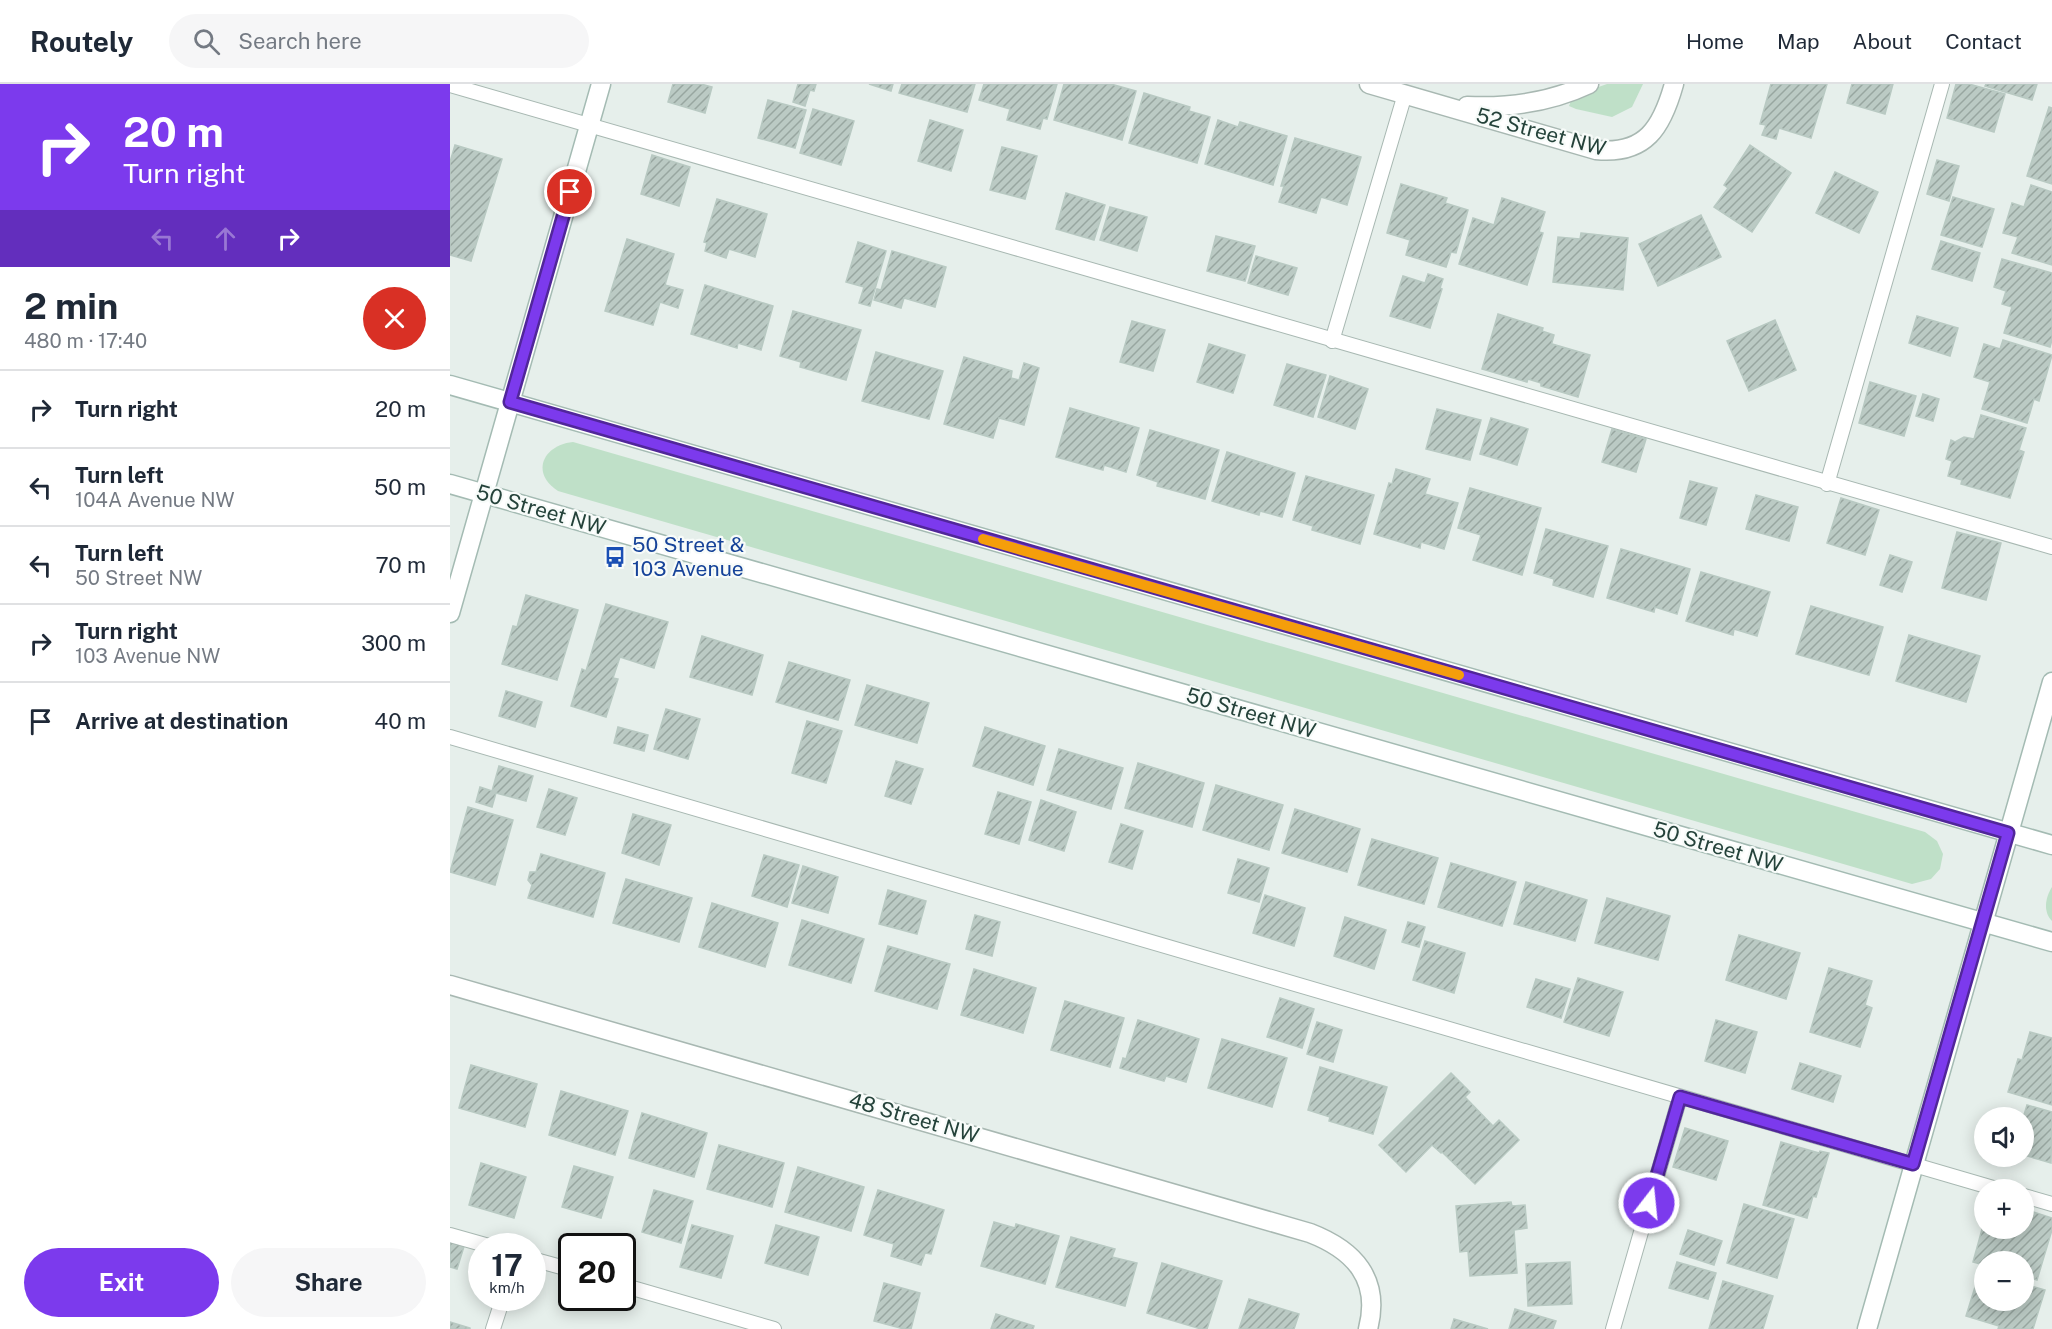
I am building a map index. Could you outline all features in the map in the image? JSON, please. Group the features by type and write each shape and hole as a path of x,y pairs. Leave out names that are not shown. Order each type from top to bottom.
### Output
{"main road":[{"path":"450,614 601,84"},
{"name":"52 Street NW","path":"1369,84 1596,150 1611,152 1637,146 1651,135 1662,118 1674,84"},
{"name":"52 Street NW","path":"1444,105 1480,107 1517,105 1555,97 1589,84"},
{"path":"450,385 2052,845"},
{"name":"50 Street NW","path":"450,484 2052,942"},
{"path":"1867,1329 2052,682"},
{"name":"48 Street NW","path":"450,985 1310,1233 1342,1248 1365,1274 1372,1294 1373,1309 1368,1329"}],"lane":[{"path":"1827,484 1942,84"},
{"path":"450,85 1827,484 2052,547"},
{"path":"1332,341 1405,94"},
{"path":"450,737 1974,1182"},
{"path":"1613,1329 1680,1097"},
{"path":"2034,1199 2052,1204"},
{"path":"450,1235 468,1240"},
{"path":"636,1289 774,1329"},
{"path":"493,1329 498,1311"}],"green space":[{"path":"1607,84 1643,84 1632,107 1612,117 1569,106 1573,96"},
{"path":"573,442 1925,832 1937,841 1943,854 1940,869 1931,879 1912,884 558,491 549,484 544,476 544,461 554,448"},
{"path":"2052,887 2052,921 2047,913 2046,905"}],"building":[{"path":"673,84 701,84 712,87 705,113 668,102"},
{"path":"798,84 816,84 814,91 810,90 805,106 793,102"},
{"path":"869,84 893,84 891,91"},
{"path":"902,84 975,84 967,112 899,93"},
{"path":"984,84 1057,84 1047,119 1043,118 1040,129 1007,120 1010,109 979,100"},
{"path":"1064,84 1111,84 1136,91 1122,140 1054,120"},
{"path":"1771,84 1827,84 1811,138 1779,128 1776,139 1762,135 1766,125 1760,124"},
{"path":"1852,84 1893,84 1885,114 1847,103"},
{"path":"1956,84 1969,84 2005,94 1994,132 1947,118"},
{"path":"1986,84 2037,84 2032,100 1985,86"},
{"path":"1144,93 1190,107 1189,111 1210,117 1197,163 1129,143"},
{"path":"768,100 806,110 795,148 758,138"},
{"path":"2049,107 2052,108 2052,184 2027,176"},
{"path":"813,109 854,121 841,165 800,153"},
{"path":"930,120 963,130 951,171 918,161"},
{"path":"1218,120 1238,127 1240,122 1287,136 1273,185 1205,164"},
{"path":"1295,138 1361,157 1347,205 1321,197 1316,213 1279,202 1284,186 1281,186"},
{"path":"455,145 502,159 471,261 450,255 450,162"},
{"path":"1750,145 1791,173 1752,232 1714,207 1728,188 1724,185"},
{"path":"1002,147 1037,156 1025,199 990,190"},
{"path":"652,155 690,167 679,206 641,194"},
{"path":"1937,160 1959,166 1949,201 1927,194"},
{"path":"1835,172 1878,192 1859,233 1816,213"},
{"path":"1401,184 1447,198 1445,203 1468,210 1456,253 1451,252 1446,267 1406,255 1410,240 1387,233"},
{"path":"2031,185 2052,192 2052,265 2012,253 2018,237 2003,233 2012,203 2024,207"},
{"path":"1066,193 1105,205 1094,240 1056,229"},
{"path":"1953,197 1994,209 1982,247 1941,235"},
{"path":"1502,198 1545,212 1539,232 1543,233 1527,285 1459,264 1473,218 1494,225"},
{"path":"717,199 767,214 755,257 729,249 726,258 705,251 707,243 704,242"},
{"path":"1110,207 1147,217 1137,251 1100,240"},
{"path":"1701,215 1721,257 1658,286 1639,244"},
{"path":"1581,233 1628,238 1623,290 1553,282 1558,237 1580,239"},
{"path":"1216,236 1255,246 1245,281 1207,271"},
{"path":"627,239 674,254 665,285 683,290 678,308 660,302 653,325 605,311"},
{"path":"1941,241 1980,253 1972,281 1932,269"},
{"path":"858,242 886,251 870,306 859,303 864,287 846,282"},
{"path":"892,251 946,267 935,307 904,298 901,308 874,300 877,289 881,290"},
{"path":"1256,256 1297,268 1288,295 1248,283"},
{"path":"2002,259 2052,273 2052,340 2050,347 2004,333 2012,307 2002,304 2006,291 1994,287"},
{"path":"1428,274 1443,279 1430,328 1390,316 1403,276 1425,283"},
{"path":"705,285 773,306 761,350 738,343 737,348 691,334"},
{"path":"793,311 861,330 846,380 800,367 801,362 780,356"},
{"path":"1498,314 1543,328 1542,331 1554,335 1551,346 1552,344 1590,355 1578,397 1541,386 1541,383 1528,379 1527,382 1482,369"},
{"path":"1917,316 1958,328 1950,356 1909,343"},
{"path":"1775,320 1796,370 1749,391 1727,341"},
{"path":"1132,321 1165,330 1153,371 1120,362"},
{"path":"2003,340 2052,355 2039,401 2034,399 2027,423 1982,409 1990,382 1974,377 1984,344 2000,349"},
{"path":"1209,344 1245,355 1233,393 1197,382"},
{"path":"876,352 943,371 929,419 862,401"},
{"path":"964,357 1012,371 1011,378 1019,380 1024,363 1039,368 1024,425 999,418 993,438 944,424"},
{"path":"1287,364 1326,375 1313,417 1274,405"},
{"path":"1330,376 1368,389 1355,429 1318,417"},
{"path":"1870,382 1916,396 1904,436 1859,423"},
{"path":"1923,394 1939,399 1933,421 1916,416"},
{"path":"1070,408 1139,428 1126,472 1104,465 1103,470 1056,457"},
{"path":"1437,409 1481,420 1470,460 1426,449"},
{"path":"1981,415 2026,428 2019,450 2024,452 2010,498 1961,484 1962,480 1948,476 1952,461 1946,459 1951,440 1955,442 1964,437 1974,439"},
{"path":"1491,418 1528,429 1517,465 1480,454"},
{"path":"1612,429 1646,439 1636,472 1602,462"},
{"path":"1150,430 1219,450 1205,499 1157,486 1158,482 1137,475"},
{"path":"1227,452 1295,473 1282,517 1260,511 1259,515 1212,501"},
{"path":"1396,469 1430,479 1425,494 1458,503 1444,549 1421,542 1420,548 1374,534 1389,483 1392,484"},
{"path":"1306,476 1374,495 1360,544 1312,530 1313,526 1293,520"},
{"path":"1690,481 1717,488 1706,525 1680,518"},
{"path":"1470,488 1541,508 1522,575 1473,560 1481,535 1458,528"},
{"path":"1756,495 1798,507 1789,541 1746,529"},
{"path":"1841,498 1879,510 1865,555 1827,543"},
{"path":"1546,529 1608,546 1593,597 1553,585 1554,579 1534,573"},
{"path":"1957,532 2001,543 1986,600 1942,588"},
{"path":"1621,549 1690,569 1677,614 1655,607 1654,612 1607,598"},
{"path":"1890,555 1912,562 1902,592 1880,585"},
{"path":"1701,572 1770,592 1757,636 1734,629 1733,635 1686,621"},
{"path":"526,595 578,610 557,680 502,664 513,626 517,627"},
{"path":"606,604 668,622 654,668 620,657 613,678 618,679 606,717 571,706 582,669 586,671"},
{"path":"1811,606 1883,627 1869,675 1796,654"},
{"path":"1909,635 1980,656 1966,702 1896,681"},
{"path":"702,636 763,655 752,695 690,677"},
{"path":"789,662 850,680 838,720 776,702"},
{"path":"867,685 929,703 917,743 855,725"},
{"path":"506,691 542,702 535,727 499,716"},
{"path":"666,709 700,719 688,759 654,749"},
{"path":"807,721 842,731 826,783 792,773"},
{"path":"618,727 648,735 644,751 614,743"},
{"path":"985,727 1045,746 1033,785 973,766"},
{"path":"1059,749 1123,768 1111,809 1047,790"},
{"path":"896,761 923,769 911,804 885,796"},
{"path":"1138,763 1204,783 1192,827 1125,808"},
{"path":"499,766 533,776 526,801 496,793 492,807 476,802 480,787 492,791"},
{"path":"1216,785 1283,805 1269,850 1203,830"},
{"path":"549,789 577,798 565,835 537,827"},
{"path":"998,792 1031,802 1019,844 985,834"},
{"path":"1041,800 1076,812 1064,851 1029,840"},
{"path":"468,807 513,820 495,885 450,872"},
{"path":"1295,809 1360,829 1347,872 1282,853"},
{"path":"633,814 671,825 659,865 622,853"},
{"path":"1121,824 1143,831 1132,869 1109,862"},
{"path":"1372,839 1438,858 1424,904 1358,885"},
{"path":"541,854 605,873 593,917 528,898 532,885 528,880 530,872 536,872"},
{"path":"764,855 799,865 787,907 752,896"},
{"path":"1238,859 1269,868 1259,902 1228,893"},
{"path":"1451,863 1516,882 1502,926 1438,907"},
{"path":"803,866 838,877 828,913 792,903"},
{"path":"626,879 692,898 679,942 613,923"},
{"path":"1526,882 1587,900 1575,941 1514,924"},
{"path":"888,890 926,901 917,934 879,924"},
{"path":"1265,895 1305,908 1294,946 1253,933"},
{"path":"1607,898 1670,916 1658,960 1595,943"},
{"path":"712,903 778,923 765,967 699,947"},
{"path":"975,915 1000,922 992,956 966,949"},
{"path":"1345,917 1386,930 1374,969 1334,956"},
{"path":"802,920 864,939 851,983 789,965"},
{"path":"1408,922 1425,927 1419,947 1402,942"},
{"path":"1739,935 1800,953 1786,999 1726,980"},
{"path":"1425,941 1465,953 1454,993 1413,980"},
{"path":"888,946 950,964 937,1009 875,991"},
{"path":"1829,968 1872,981 1865,1005 1872,1008 1860,1047 1810,1032"},
{"path":"974,969 1036,988 1023,1033 961,1015"},
{"path":"1578,978 1623,992 1609,1036 1564,1022"},
{"path":"1536,979 1570,989 1561,1018 1527,1007"},
{"path":"1280,998 1314,1009 1302,1048 1267,1037"},
{"path":"1065,1001 1124,1018 1110,1067 1051,1050"},
{"path":"1138,1020 1199,1039 1186,1082 1166,1076 1164,1081 1120,1068 1123,1058 1126,1059"},
{"path":"1716,1020 1757,1032 1745,1073 1705,1061"},
{"path":"1317,1022 1342,1030 1333,1062 1307,1054"},
{"path":"2030,1032 2052,1038 2052,1105 2008,1092 2018,1059 2022,1060"},
{"path":"1222,1039 1287,1058 1272,1107 1208,1088"},
{"path":"1800,1063 1841,1076 1833,1102 1792,1089"},
{"path":"471,1065 537,1084 525,1127 459,1108"},
{"path":"1320,1067 1387,1087 1373,1134 1329,1121 1330,1117 1308,1110"},
{"path":"1451,1073 1470,1092 1465,1097 1493,1126 1499,1120 1519,1140 1475,1184 1432,1145 1406,1172 1379,1145"},
{"path":"561,1091 628,1111 615,1155 549,1135"},
{"path":"2027,1105 2052,1112 2051,1163 2034,1158 2034,1107 2026,1107"},
{"path":"642,1113 707,1133 694,1177 629,1158"},
{"path":"1685,1128 1728,1141 1716,1180 1673,1167"},
{"path":"1781,1142 1819,1153 1820,1151 1829,1153 1807,1218 1763,1205"},
{"path":"719,1145 784,1163 772,1207 707,1189"},
{"path":"481,1163 526,1177 514,1218 469,1205"},
{"path":"574,1166 613,1177 601,1218 562,1207"},
{"path":"798,1167 864,1187 851,1231 785,1212"},
{"path":"654,1190 693,1201 681,1243 642,1232"},
{"path":"878,1190 944,1210 931,1254 925,1253 921,1265 891,1256 894,1244 864,1235"},
{"path":"1511,1202 1512,1206 1525,1205 1527,1228 1514,1230 1517,1273 1470,1276 1468,1251 1460,1252 1456,1206"},
{"path":"1744,1204 1794,1219 1777,1278 1727,1263"},
{"path":"2034,1212 2052,1218 2052,1230 2037,1280 2034,1279 2034,1251 1976,1251 1979,1239 2034,1239"},
{"path":"994,1222 1015,1228 1016,1224 1059,1236 1045,1284 981,1266"},
{"path":"692,1225 733,1236 721,1278 680,1267"},
{"path":"776,1225 819,1237 808,1275 765,1263"},
{"path":"1688,1230 1722,1241 1714,1265 1680,1254"},
{"path":"450,1236 466,1240 457,1269 450,1267"},
{"path":"1071,1237 1115,1249 1112,1257 1137,1263 1125,1306 1056,1287"},
{"path":"1570,1262 1572,1304 1528,1306 1526,1264"},
{"path":"1677,1262 1716,1273 1708,1299 1669,1288"},
{"path":"1162,1263 1222,1281 1207,1329 1147,1313"},
{"path":"1723,1281 1773,1296 1763,1329 1709,1329"},
{"path":"884,1283 920,1293 911,1329 874,1321"},
{"path":"2034,1287 2045,1290 2033,1329 1998,1329 1999,1326 1966,1316 1974,1290 1974,1311 2034,1311"},
{"path":"1249,1299 1299,1314 1294,1329 1239,1329"},
{"path":"1515,1309 1556,1321 1553,1329 1509,1329"},
{"path":"996,1314 1034,1326 1033,1329 991,1329"},
{"path":"1454,1319 1488,1329 1451,1329"},
{"path":"450,1322 470,1328 470,1329 450,1329"}],"slow traffic":[{"path":"983,539 1459,675"}],"place":[{"name":"50 Street & 103 Avenue","path":"615,557"}],"route":[{"path":"570,192 510,402 2008,833 1913,1164 1680,1097 1649,1203"}]}
